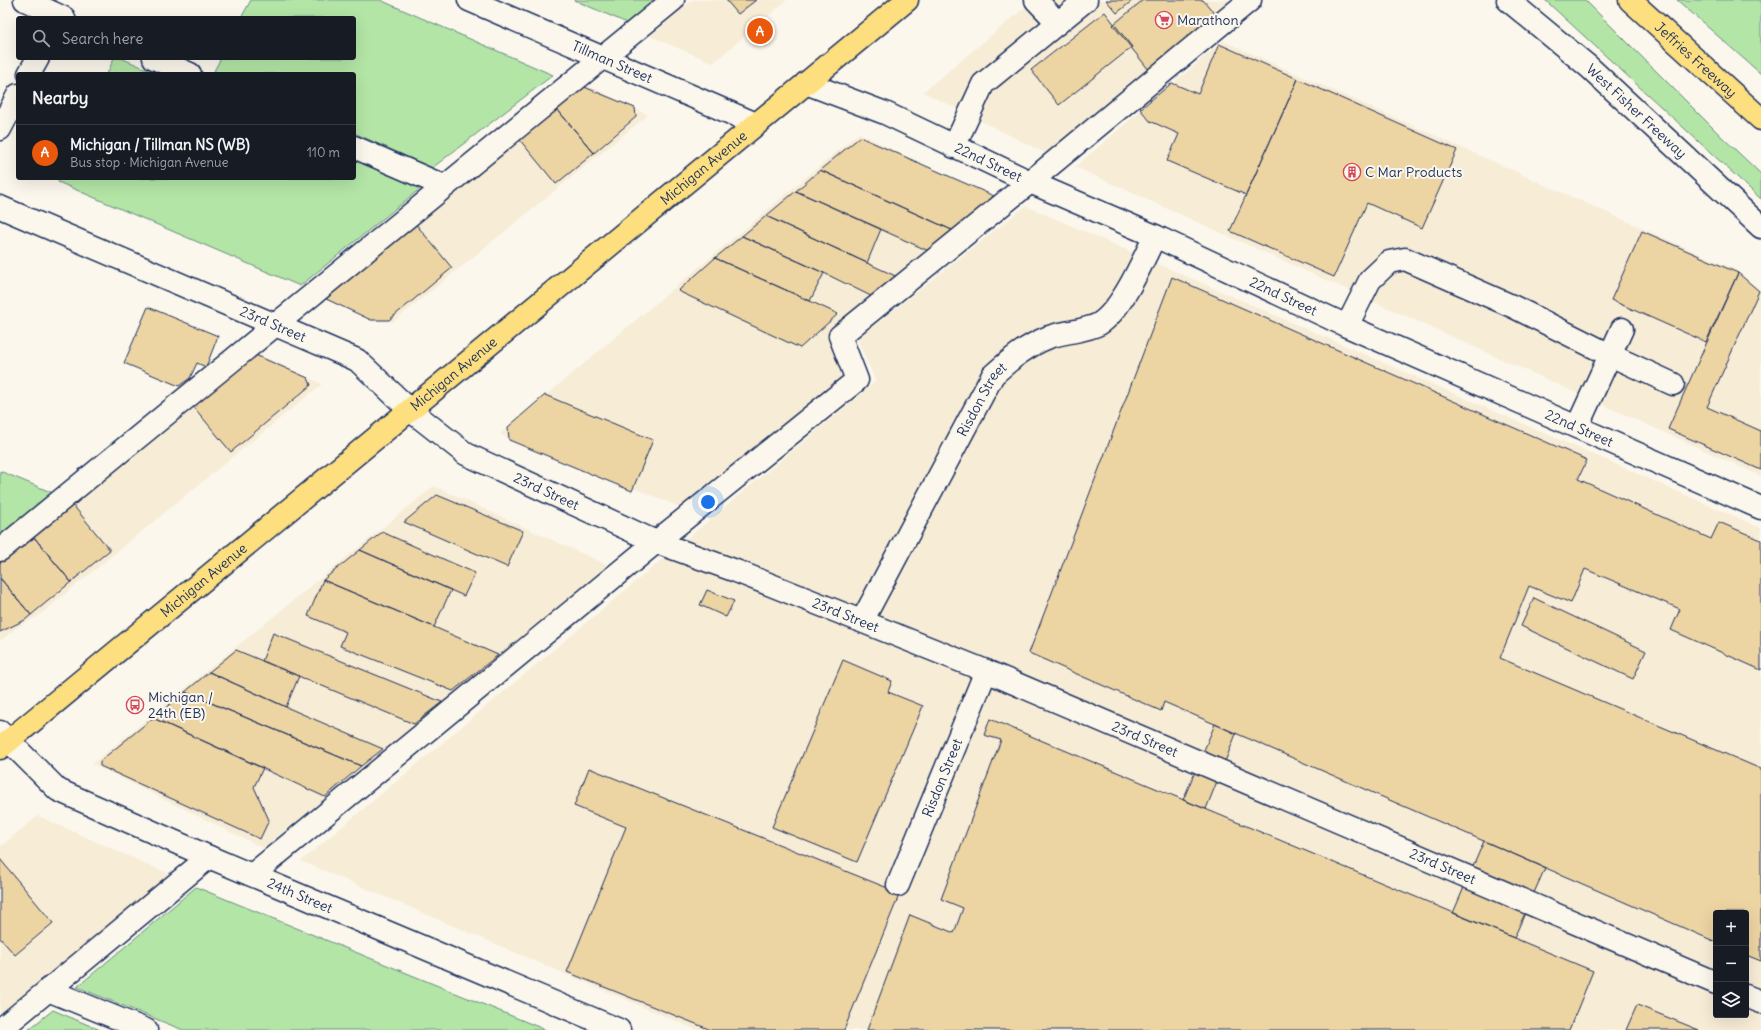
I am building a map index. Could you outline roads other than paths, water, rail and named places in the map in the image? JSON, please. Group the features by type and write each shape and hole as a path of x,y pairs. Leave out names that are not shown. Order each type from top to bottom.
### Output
{"main road":[{"name":"Michigan Avenue","path":"3,740 410,410 907,0"},
{"name":"Jeffries Freeway","path":"1630,0 1761,119"}],"street":[{"path":"25,0 62,13"},
{"name":"Tillman Street","path":"469,0 756,124"},
{"path":"0,550 673,0"},
{"path":"1036,0 1058,23"},
{"path":"954,146 983,84 1086,0"},
{"path":"252,875 656,542 857,380 840,336 1030,182 1250,0"},
{"name":"West Fisher Freeway","path":"1508,0 1589,67 1761,227"},
{"path":"30,72 37,60"},
{"path":"158,60 186,72"},
{"name":"22nd Street","path":"806,83 885,113 1030,182 1155,236 1347,326 1761,508"},
{"path":"0,129 16,99"},
{"path":"356,148 444,186"},
{"name":"23rd Street","path":"0,207 357,360 410,410 466,454 656,542 862,621 986,671 1714,982"},
{"name":"Risdon Street","path":"862,621 993,375 1021,350 1049,337 1098,324 1110,315 1122,298 1155,236"},
{"path":"1347,326 1370,280 1388,262 1405,259 1514,307 1610,355 1673,384"},
{"path":"1577,427 1622,329"},
{"name":"Risdon Street","path":"898,885 986,671"},
{"name":"24th Street","path":"3,740 58,790 209,857 619,1030"},
{"path":"0,1030 209,857"},
{"path":"48,990 146,1030"},
{"path":"1749,997 1761,1002"}],"place":[{"name":"Marathon","path":"1164,20"},
{"name":"Michigan / Tillman NS (WB)","path":"760,31"},
{"name":"C Mar Products","path":"1352,172"},
{"name":"Michigan / 24th (EB)","path":"135,705"}]}
